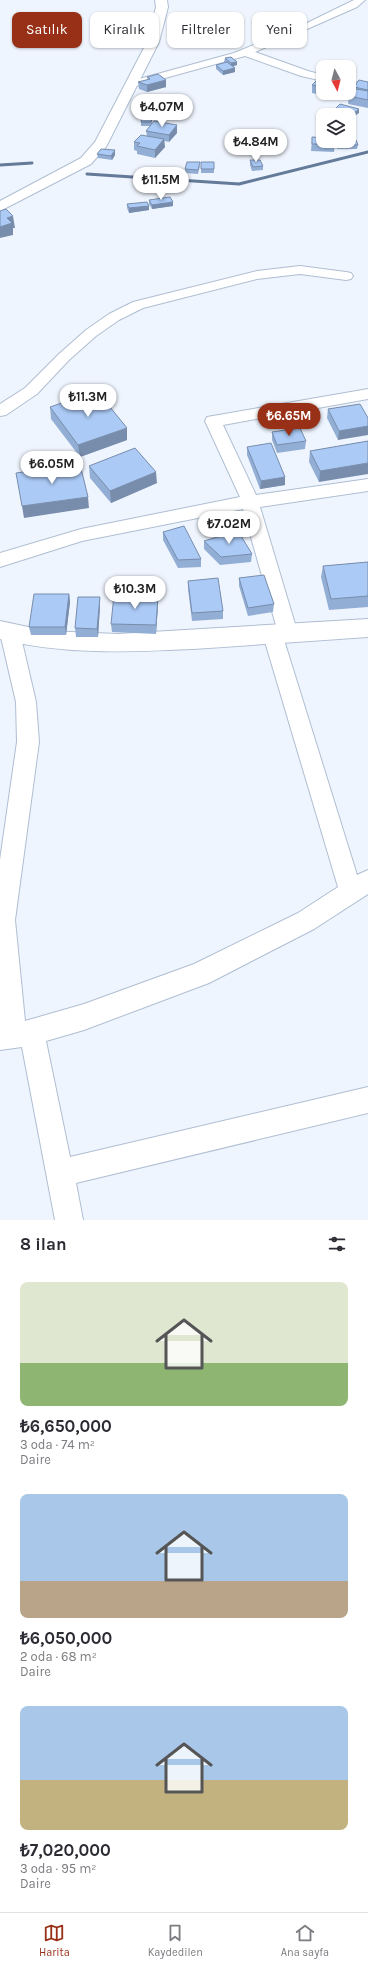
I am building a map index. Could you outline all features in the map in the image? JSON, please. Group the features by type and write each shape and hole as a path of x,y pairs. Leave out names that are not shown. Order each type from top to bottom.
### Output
{"street":[{"path":"0,207 86,161 101,144 153,42 162,7 161,0"},
{"path":"131,85 245,52 311,25 354,5 360,0"},
{"path":"245,52 305,74 316,76"},
{"path":"356,85 368,87"},
{"path":"0,411 31,391 64,357 91,333 114,317 138,304 257,275 300,270 346,276"},
{"path":"15,1035 84,1017 200,974 306,921 359,886 281,635 252,518 250,501 213,421 368,394"},
{"path":"0,560 82,535 250,501 368,485"},
{"path":"69,1220 60,1173 15,1035 3,920 28,742 26,702 5,632 53,640 133,644 368,628"},
{"path":"60,1173 368,1100"}],"building":[{"path":"231,57 237,62 231,63 225,58"},
{"path":"227,62 235,68 223,71 216,65"},
{"path":"158,74 166,80 147,85 138,82 150,79 147,77"},
{"path":"359,80 368,82 368,90 356,87 356,84"},
{"path":"356,89 368,91 368,100 356,97"},
{"path":"340,104 355,108 336,108"},
{"path":"142,118 152,118 151,122 141,122"},
{"path":"154,121 177,125 169,135 146,131"},
{"path":"141,135 164,139 155,150 137,146 140,143 134,142"},
{"path":"312,137 316,137 316,144 312,144"},
{"path":"101,149 115,150 111,156 97,154"},
{"path":"250,160 260,160 263,166 253,167"},
{"path":"187,162 200,162 198,170 185,169"},
{"path":"201,162 214,162 214,169 201,169"},
{"path":"170,197 173,202 152,205 149,200"},
{"path":"147,202 149,206 129,208 127,204"},
{"path":"6,209 13,216 7,218 12,223 0,227 0,211"},
{"path":"97,391 127,428 78,445 50,407"},
{"path":"360,404 368,418 368,426 339,431 328,409"},
{"path":"300,428 306,441 277,445 272,432"},
{"path":"368,441 368,463 320,471 310,451"},
{"path":"271,443 285,477 261,481 247,447"},
{"path":"135,448 156,472 110,491 89,466"},
{"path":"80,464 88,497 22,506 16,473"},
{"path":"184,526 201,559 178,560 163,532"},
{"path":"238,531 252,554 221,557 204,541"},
{"path":"368,562 368,596 331,599 323,566"},
{"path":"264,575 274,604 248,608 239,578"},
{"path":"218,578 223,611 192,613 188,581"},
{"path":"34,594 69,594 65,627 29,627"},
{"path":"114,595 158,596 156,625 111,624"},
{"path":"78,597 100,597 97,629 75,628"}],"waterway":[{"path":"87,174 239,184 368,152"},
{"path":"0,165 32,163"}]}
